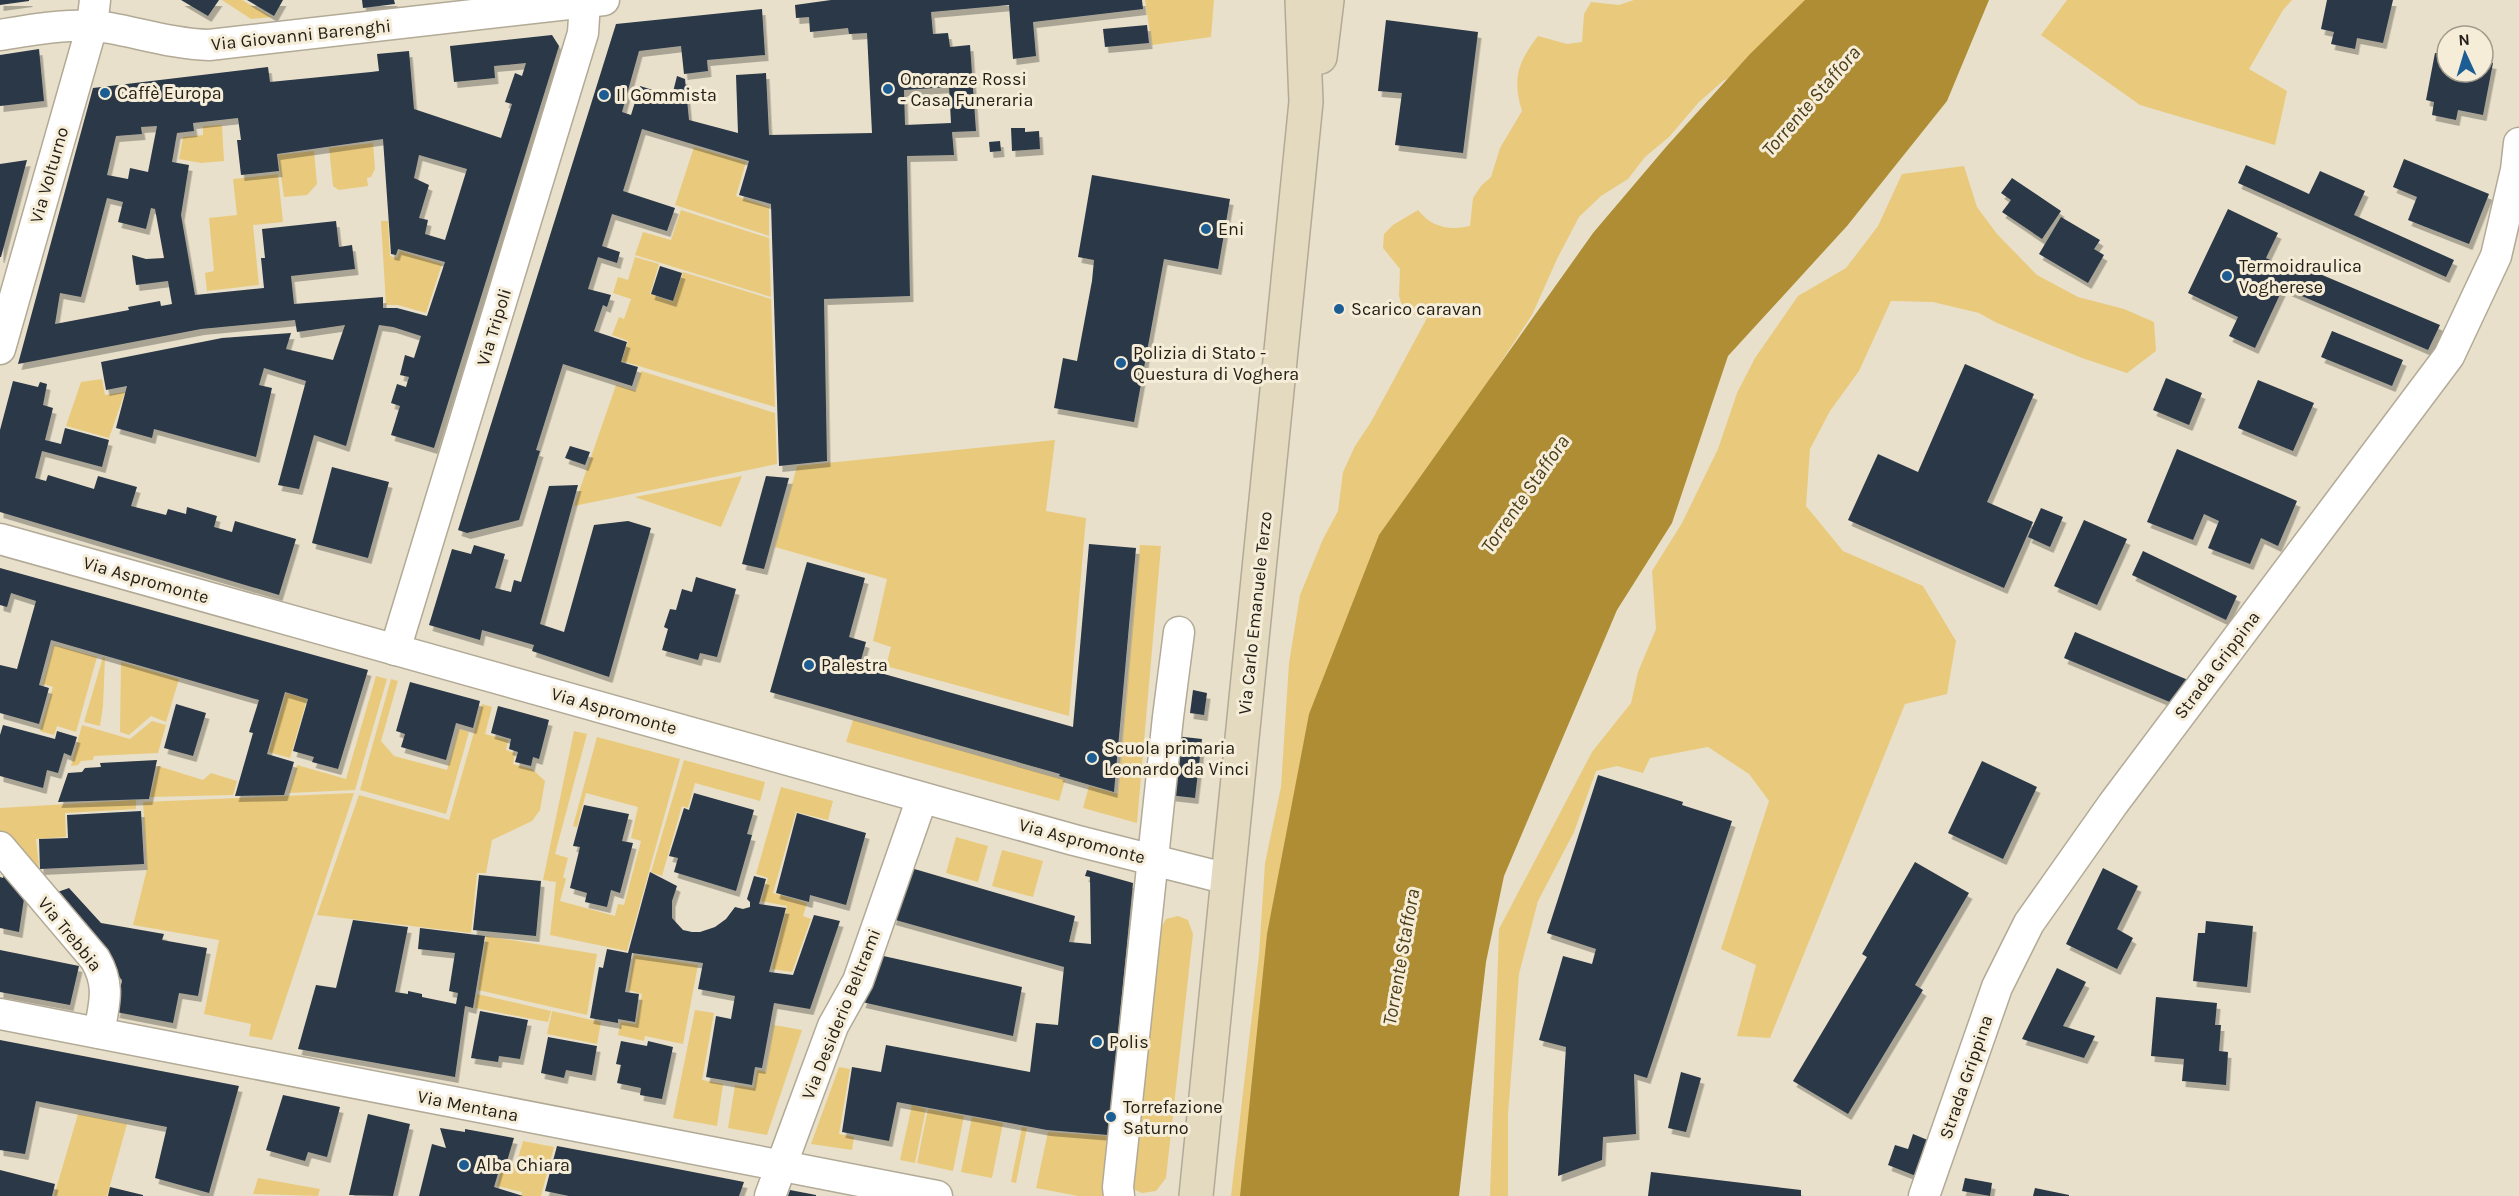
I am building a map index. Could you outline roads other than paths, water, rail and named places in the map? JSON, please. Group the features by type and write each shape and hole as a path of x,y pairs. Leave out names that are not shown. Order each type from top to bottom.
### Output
{"main road":[{"name":"Via Carlo Emanuele Terzo","path":"1196,1196 1306,102 1302,0"},
{"name":"Via Carlo Emanuele Terzo","path":"1306,102 1317,72 1327,0"}],"street":[{"name":"Via Giovanni Barenghi","path":"0,34 44,28 93,13 182,44 209,45 594,1"},
{"name":"Via Tripoli","path":"395,650 594,1"},
{"name":"Via Volturno","path":"0,349 93,13"},
{"name":"Strada Grippina","path":"1924,1196 1997,987 2029,923 2113,804 2449,356 2496,256 2516,170 2519,143"},
{"name":"Via Aspromonte","path":"0,539 922,798 1228,879"},
{"path":"1119,1196 1118,1187 1179,632"},
{"name":"Via Desiderio Beltrami","path":"770,1196 839,1013 858,981 922,798"},
{"name":"Via Trebbia","path":"0,847 95,959 104,973 106,987 99,1033"},
{"name":"Via Mentana","path":"0,1014 937,1196"}],"water":[{"name":"Torrente Staffora","path":"1805,0 1989,0 1947,101 1847,226 1728,356 1672,523 1617,610 1504,876 1486,962 1459,1196 1240,1196 1267,934 1309,714 1379,535 1593,233 1666,147 1750,54"}],"place":[{"name":"Onoranze Rossi - Casa Funeraria","path":"888,89"},
{"name":"Caffè Europa","path":"105,93"},
{"name":"Il Gommista","path":"604,95"},
{"name":"Eni","path":"1206,229"},
{"name":"Termoidraulica Vogherese","path":"2227,276"},
{"name":"Scarico caravan","path":"1339,309"},
{"name":"Polizia di Stato - Questura di Voghera","path":"1121,363"},
{"name":"Palestra","path":"809,665"},
{"name":"Scuola primaria Leonardo da Vinci","path":"1092,758"},
{"name":"Polis","path":"1097,1042"},
{"name":"Torrefazione Saturno","path":"1111,1117"},
{"name":"Alba Chiara","path":"464,1165"}]}
